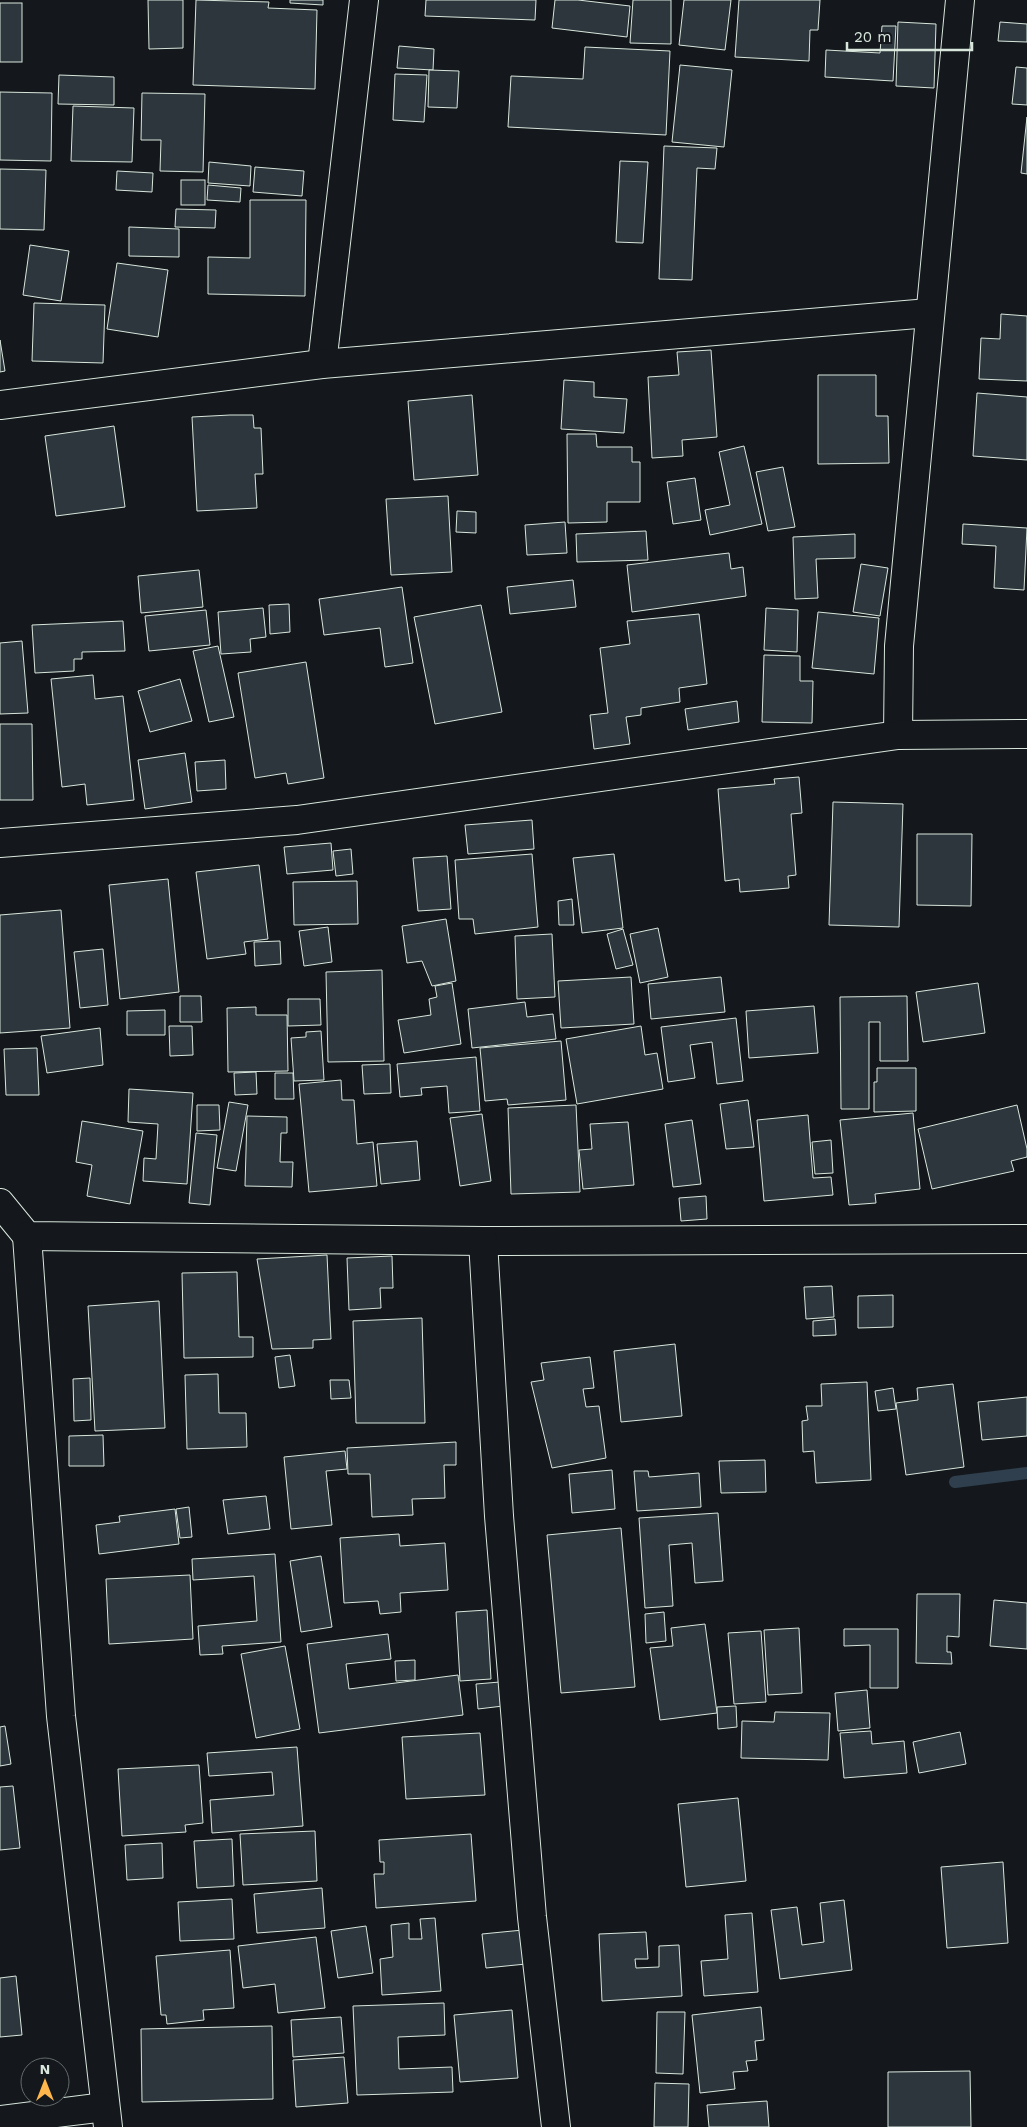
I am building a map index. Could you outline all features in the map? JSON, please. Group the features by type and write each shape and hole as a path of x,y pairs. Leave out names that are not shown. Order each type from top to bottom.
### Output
{"street":[{"path":"322,364 364,0"},
{"path":"898,735 899,646 960,0"},
{"path":"0,405 322,364 929,313"},
{"path":"0,843 297,820 898,735 1027,734"},
{"path":"0,1203 27,1236 61,1716 107,2117 0,2120"},
{"path":"27,1236 483,1241 1027,1239"},
{"path":"483,1241 499,1516 530,1897 556,2127"}],"building":[{"path":"148,0 183,0 183,48 149,49"},
{"path":"196,0 269,2 268,8 317,10 315,89 193,85"},
{"path":"290,0 323,0 323,5 290,3"},
{"path":"426,0 536,0 535,20 425,16"},
{"path":"555,0 578,0 630,6 627,37 552,28"},
{"path":"633,0 671,0 671,44 630,43"},
{"path":"684,0 731,0 725,50 679,45"},
{"path":"739,0 820,0 818,30 810,30 809,61 735,57"},
{"path":"0,3 22,3 22,62 0,62"},
{"path":"898,22 936,24 934,88 896,86"},
{"path":"1000,22 1027,24 1027,42 998,41"},
{"path":"882,26 896,26 893,81 825,77 826,50 880,53"},
{"path":"399,46 434,49 433,70 397,68"},
{"path":"585,47 670,51 666,135 508,127 511,76 583,79"},
{"path":"680,65 732,70 724,147 672,142"},
{"path":"1016,67 1027,68 1027,105 1012,104"},
{"path":"429,70 459,71 457,108 428,107"},
{"path":"395,74 427,75 424,122 393,120"},
{"path":"59,75 114,77 114,105 58,104"},
{"path":"0,92 52,93 51,161 0,160"},
{"path":"142,93 205,94 203,172 160,171 161,140 141,140"},
{"path":"73,106 134,108 132,162 71,161"},
{"path":"1027,117 1027,174 1021,173"},
{"path":"664,146 717,148 715,169 697,168 692,280 659,279"},
{"path":"620,161 648,162 643,243 616,242"},
{"path":"209,162 251,166 250,186 208,183"},
{"path":"255,167 304,171 302,196 253,192"},
{"path":"0,169 46,170 44,230 0,229"},
{"path":"117,171 153,173 152,192 116,190"},
{"path":"181,180 205,180 205,205 181,205"},
{"path":"208,185 241,188 240,202 207,200"},
{"path":"250,200 306,200 305,296 208,294 208,257 250,258"},
{"path":"176,209 216,210 215,228 175,227"},
{"path":"129,227 179,229 179,257 129,256"},
{"path":"30,245 69,251 61,301 23,295"},
{"path":"117,263 168,270 158,337 107,329"},
{"path":"34,303 105,305 103,363 32,361"},
{"path":"1001,314 1027,316 1027,381 979,379 981,338 1000,339"},
{"path":"0,340 5,371 0,372"},
{"path":"711,350 717,437 682,440 683,456 652,458 648,377 679,375 677,352"},
{"path":"818,375 876,375 876,416 888,416 889,463 818,464"},
{"path":"564,380 594,382 594,397 627,399 624,433 561,429"},
{"path":"977,393 1027,397 1027,460 973,456"},
{"path":"472,395 478,475 414,480 408,401"},
{"path":"253,415 254,428 261,428 263,474 255,474 257,508 197,511 192,417"},
{"path":"114,426 125,507 56,516 45,436"},
{"path":"567,434 596,434 597,447 632,447 632,462 640,462 640,502 607,502 607,522 568,523"},
{"path":"744,446 762,524 710,535 705,510 730,505 719,452"},
{"path":"783,467 795,527 768,531 756,472"},
{"path":"695,478 701,520 673,524 667,482"},
{"path":"448,496 452,572 391,575 386,499"},
{"path":"457,511 476,512 476,533 456,532"},
{"path":"565,522 567,553 527,555 525,525"},
{"path":"963,524 1027,528 1024,590 994,588 996,546 962,544"},
{"path":"646,531 648,560 577,562 576,534"},
{"path":"855,534 855,558 816,559 818,598 795,599 793,537"},
{"path":"729,553 731,569 743,567 746,596 632,612 627,565"},
{"path":"861,564 888,568 880,616 853,612"},
{"path":"199,570 203,607 141,613 138,576"},
{"path":"573,580 576,607 510,614 507,587"},
{"path":"402,587 413,663 385,667 380,628 324,635 319,599"},
{"path":"289,604 290,632 270,634 269,605"},
{"path":"481,605 502,712 435,724 414,617"},
{"path":"263,608 266,637 250,639 251,652 221,654 218,612"},
{"path":"766,608 798,610 797,652 764,650"},
{"path":"206,610 210,645 149,651 145,616"},
{"path":"818,612 879,618 874,674 812,668"},
{"path":"699,614 707,684 679,688 680,702 641,708 641,715 626,717 630,744 594,749 590,715 608,713 600,648 630,644 627,621"},
{"path":"123,621 125,651 82,652 82,659 74,659 74,671 35,673 32,625"},
{"path":"22,641 28,713 0,714 0,643"},
{"path":"218,646 234,717 209,722 193,651"},
{"path":"764,655 800,656 800,681 813,681 812,723 762,722"},
{"path":"306,662 324,778 288,784 286,773 255,778 238,673"},
{"path":"93,675 95,699 123,696 134,800 87,805 85,784 62,787 51,679"},
{"path":"180,679 192,721 150,732 138,691"},
{"path":"737,701 739,722 688,730 685,709"},
{"path":"0,724 32,724 33,800 0,800"},
{"path":"185,753 192,802 145,809 138,760"},
{"path":"225,760 226,789 197,791 195,762"},
{"path":"799,777 802,813 791,814 796,875 788,876 789,888 740,892 739,879 725,881 718,789 775,784 774,779"},
{"path":"833,802 903,804 899,927 829,925"},
{"path":"532,820 534,849 468,854 465,825"},
{"path":"917,834 972,834 971,906 917,905"},
{"path":"331,843 333,870 287,874 284,847"},
{"path":"351,849 353,874 336,876 333,851"},
{"path":"532,854 538,927 475,934 473,919 459,919 455,860"},
{"path":"614,854 623,928 582,933 573,858"},
{"path":"447,856 451,909 418,911 413,858"},
{"path":"259,865 268,939 244,942 246,954 207,959 196,872"},
{"path":"168,879 179,992 120,999 109,885"},
{"path":"357,881 358,924 294,925 293,882"},
{"path":"572,899 574,925 559,925 558,901"},
{"path":"61,910 70,1028 0,1033 0,915"},
{"path":"446,919 456,981 432,986 422,961 407,963 402,926"},
{"path":"328,927 332,962 304,966 299,931"},
{"path":"658,928 668,977 640,983 630,934"},
{"path":"623,929 633,965 616,969 607,934"},
{"path":"552,934 555,997 517,999 515,936"},
{"path":"280,941 281,964 255,966 254,942"},
{"path":"103,949 108,1005 80,1008 74,952"},
{"path":"382,970 384,1061 328,1062 326,972"},
{"path":"631,977 634,1024 561,1028 558,981"},
{"path":"721,977 725,1012 651,1019 648,984"},
{"path":"452,983 461,1044 404,1053 398,1020 431,1015 429,999 437,997 435,986"},
{"path":"978,983 985,1033 923,1042 916,992"},
{"path":"180,996 201,996 202,1022 180,1022"},
{"path":"907,996 908,1061 880,1061 880,1022 869,1022 869,1109 841,1109 840,997"},
{"path":"288,999 320,999 321,1025 288,1026"},
{"path":"525,1002 527,1017 553,1014 556,1039 472,1048 468,1009"},
{"path":"814,1006 818,1053 749,1058 746,1011"},
{"path":"256,1007 256,1015 287,1015 288,1071 228,1072 227,1008"},
{"path":"165,1010 165,1035 127,1035 127,1011"},
{"path":"736,1018 743,1081 717,1084 712,1042 690,1045 695,1078 668,1082 661,1027"},
{"path":"169,1026 192,1026 193,1055 170,1056"},
{"path":"641,1026 645,1055 657,1053 663,1089 577,1104 566,1039"},
{"path":"100,1028 103,1065 47,1073 41,1036"},
{"path":"321,1031 324,1080 294,1081 291,1038 306,1037 306,1032"},
{"path":"561,1041 566,1100 508,1105 507,1099 485,1101 480,1048"},
{"path":"37,1048 39,1095 6,1095 4,1049"},
{"path":"476,1057 480,1111 449,1113 447,1086 421,1088 422,1095 400,1097 397,1064"},
{"path":"390,1064 391,1093 364,1094 362,1065"},
{"path":"877,1068 916,1068 916,1111 874,1112 874,1082 877,1082"},
{"path":"256,1072 257,1094 235,1095 234,1073"},
{"path":"275,1073 293,1073 294,1099 275,1099"},
{"path":"341,1080 342,1100 354,1100 357,1144 373,1142 377,1186 309,1192 299,1084"},
{"path":"129,1089 193,1093 187,1184 143,1181 144,1158 156,1159 158,1124 128,1122"},
{"path":"748,1100 754,1147 726,1149 720,1104"},
{"path":"229,1102 248,1105 236,1171 217,1168"},
{"path":"197,1105 219,1105 220,1130 197,1131"},
{"path":"576,1105 580,1192 511,1194 508,1108"},
{"path":"1017,1105 1027,1149 1027,1157 1011,1161 1014,1171 932,1189 918,1129"},
{"path":"913,1113 920,1189 875,1194 876,1203 849,1205 840,1120"},
{"path":"482,1114 491,1181 460,1186 450,1118"},
{"path":"808,1115 813,1178 831,1177 833,1195 764,1201 757,1120"},
{"path":"247,1116 287,1117 287,1133 281,1133 280,1162 293,1162 292,1187 245,1186"},
{"path":"692,1120 701,1184 673,1187 665,1124"},
{"path":"82,1121 143,1131 130,1204 87,1196 92,1165 76,1162"},
{"path":"628,1122 634,1185 583,1189 579,1150 592,1149 590,1124"},
{"path":"196,1133 217,1135 210,1205 189,1203"},
{"path":"831,1140 833,1173 815,1174 812,1142"},
{"path":"417,1141 420,1180 381,1184 377,1144"},
{"path":"706,1196 707,1219 681,1221 679,1198"},
{"path":"327,1255 331,1339 313,1340 313,1348 272,1349 257,1259"},
{"path":"392,1256 393,1288 380,1288 381,1308 349,1310 347,1258"},
{"path":"237,1272 239,1337 253,1337 253,1357 184,1358 182,1273"},
{"path":"832,1286 834,1317 806,1319 804,1287"},
{"path":"893,1295 893,1327 858,1328 858,1296"},
{"path":"159,1301 165,1428 95,1431 88,1306"},
{"path":"422,1318 425,1423 356,1423 353,1321"},
{"path":"835,1319 836,1335 813,1336 813,1321"},
{"path":"675,1344 682,1416 621,1422 614,1351"},
{"path":"290,1355 295,1386 279,1388 275,1357"},
{"path":"590,1357 594,1388 583,1389 586,1407 599,1406 606,1458 552,1468 531,1382 544,1380 541,1363"},
{"path":"218,1374 219,1413 246,1413 247,1447 187,1449 185,1375"},
{"path":"90,1378 91,1420 74,1421 73,1379"},
{"path":"330,1380 349,1380 351,1398 331,1399"},
{"path":"867,1382 871,1480 816,1483 814,1451 803,1452 802,1421 808,1420 806,1406 822,1406 821,1384"},
{"path":"953,1384 964,1467 906,1475 896,1403 918,1400 917,1388"},
{"path":"893,1388 896,1409 878,1411 875,1391"},
{"path":"1027,1397 1027,1436 982,1440 978,1402"},
{"path":"103,1435 104,1466 69,1466 69,1436"},
{"path":"456,1442 456,1465 444,1465 445,1498 412,1499 413,1515 372,1517 370,1474 348,1474 347,1448"},
{"path":"345,1451 347,1469 326,1471 332,1525 291,1529 284,1457"},
{"path":"765,1460 766,1492 721,1493 719,1461"},
{"path":"612,1470 615,1509 572,1513 569,1474"},
{"path":"634,1471 648,1471 649,1477 699,1473 701,1507 637,1511"},
{"path":"266,1496 270,1529 228,1534 223,1500"},
{"path":"189,1507 192,1537 180,1538 176,1509"},
{"path":"175,1509 179,1544 99,1554 96,1525 120,1522 119,1516"},
{"path":"718,1513 723,1581 695,1583 692,1543 669,1545 673,1606 645,1608 639,1518"},
{"path":"621,1528 635,1687 561,1693 547,1535"},
{"path":"399,1534 400,1546 445,1543 448,1590 400,1593 401,1612 380,1614 378,1601 344,1603 340,1538"},
{"path":"275,1554 281,1642 222,1646 223,1654 200,1655 198,1626 257,1621 254,1576 193,1580 192,1559"},
{"path":"321,1556 332,1627 301,1632 290,1561"},
{"path":"190,1575 193,1639 109,1644 106,1579"},
{"path":"917,1594 960,1594 959,1637 947,1636 947,1652 951,1652 952,1664 916,1663"},
{"path":"994,1600 1027,1603 1027,1649 990,1646"},
{"path":"487,1610 491,1679 460,1681 456,1612"},
{"path":"664,1612 666,1641 646,1643 645,1614"},
{"path":"705,1624 717,1713 660,1720 650,1648 673,1646 671,1628"},
{"path":"799,1628 802,1693 768,1695 764,1630"},
{"path":"844,1629 898,1629 898,1688 870,1688 870,1645 844,1646"},
{"path":"761,1631 766,1702 734,1704 728,1633"},
{"path":"388,1634 391,1659 346,1664 349,1689 458,1675 463,1715 319,1733 307,1644"},
{"path":"285,1646 300,1729 256,1738 241,1654"},
{"path":"415,1660 415,1680 396,1681 395,1661"},
{"path":"500,1682 503,1706 478,1709 476,1684"},
{"path":"867,1690 870,1728 838,1731 835,1693"},
{"path":"736,1706 737,1727 718,1729 717,1707"},
{"path":"775,1712 830,1713 828,1760 741,1758 742,1721 774,1722"},
{"path":"5,1726 11,1764 0,1766 0,1727"},
{"path":"871,1731 872,1744 904,1741 907,1773 844,1778 840,1733"},
{"path":"960,1732 966,1764 919,1773 913,1742"},
{"path":"480,1733 485,1795 406,1799 402,1737"},
{"path":"297,1747 303,1826 212,1833 210,1800 274,1795 272,1772 209,1776 207,1753"},
{"path":"199,1765 203,1823 185,1825 186,1832 122,1836 118,1769"},
{"path":"13,1786 20,1848 0,1850 0,1787"},
{"path":"738,1798 746,1881 686,1887 678,1804"},
{"path":"315,1831 317,1881 243,1885 240,1834"},
{"path":"471,1834 476,1901 376,1908 374,1874 384,1874 384,1862 380,1862 379,1840"},
{"path":"232,1839 234,1886 197,1888 194,1841"},
{"path":"162,1843 163,1878 127,1880 125,1845"},
{"path":"1003,1862 1008,1943 947,1948 941,1867"},
{"path":"322,1888 325,1928 257,1933 254,1894"},
{"path":"232,1899 234,1939 180,1941 178,1902"},
{"path":"844,1900 852,1970 780,1979 771,1910 797,1907 802,1945 824,1942 820,1903"},
{"path":"752,1913 758,1992 704,1996 701,1961 728,1959 725,1915"},
{"path":"435,1918 441,1991 382,1995 380,1959 393,1957 391,1925 409,1923 409,1939 422,1939 420,1919"},
{"path":"366,1926 373,1973 338,1978 331,1931"},
{"path":"523,1930 526,1964 486,1968 482,1934"},
{"path":"646,1932 648,1959 635,1959 636,1968 659,1967 659,1946 679,1945 682,1996 602,2001 599,1934"},
{"path":"316,1937 325,2008 278,2013 275,1984 243,1988 238,1946"},
{"path":"230,1950 234,2008 203,2010 204,2020 167,2024 166,2015 161,2015 156,1956"},
{"path":"16,1976 22,2035 0,2037 0,1978"},
{"path":"444,2003 445,2035 398,2037 399,2069 452,2067 453,2092 357,2095 353,2006"},
{"path":"761,2007 764,2040 755,2041 757,2060 746,2061 748,2071 733,2072 735,2089 700,2093 692,2015"},
{"path":"512,2010 518,2078 460,2082 454,2015"},
{"path":"657,2012 685,2012 683,2074 656,2073"},
{"path":"341,2017 344,2053 293,2057 291,2020"},
{"path":"272,2026 273,2099 142,2102 141,2029"},
{"path":"344,2057 348,2103 296,2107 293,2060"},
{"path":"970,2071 971,2127 888,2127 888,2072"},
{"path":"655,2083 689,2084 688,2127 654,2127"},
{"path":"767,2101 769,2127 709,2127 707,2105"}],"waterway":[{"path":"955,1482 1027,1473"}]}
